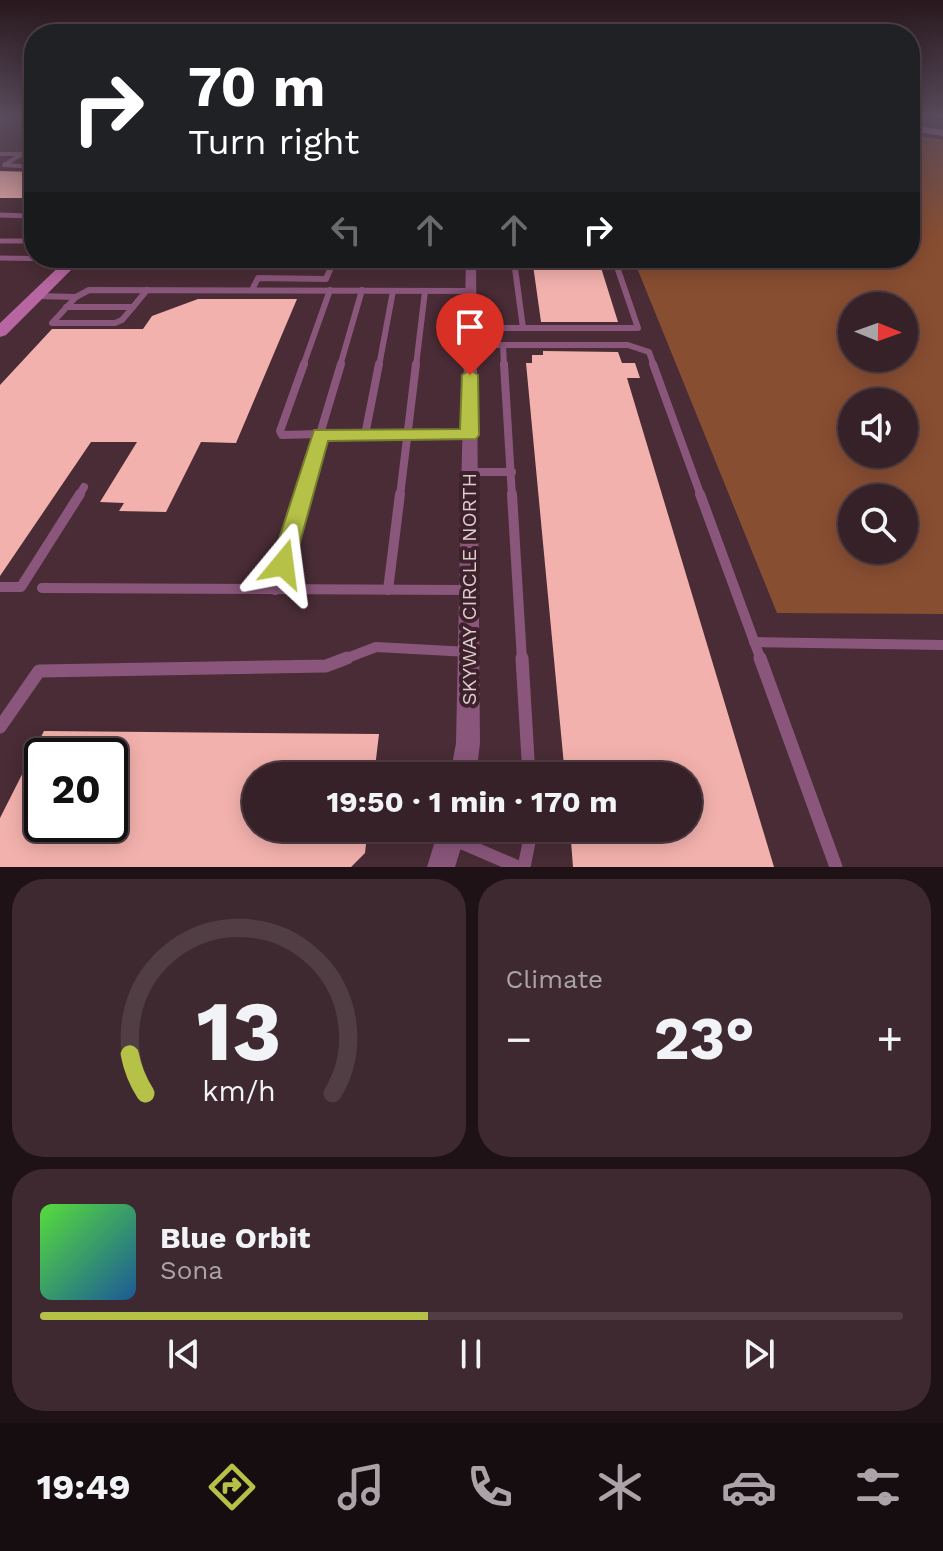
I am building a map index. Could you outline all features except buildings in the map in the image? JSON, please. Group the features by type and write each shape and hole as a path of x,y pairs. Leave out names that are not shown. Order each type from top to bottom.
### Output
{"street":[{"path":"0,313 56,268"},
{"path":"0,332 37,296 60,268"},
{"name":"SKYWAY CIRCLE NORTH","path":"465,762 468,743 471,268"},
{"path":"441,867 449,842"}],"lane":[{"path":"18,156 4,165 24,166"},
{"path":"0,215 24,216"},
{"path":"0,241 24,241"},
{"path":"0,258 24,258"},
{"path":"252,290 258,278 326,279 333,268"},
{"path":"515,268 523,328"},
{"path":"471,336 523,328 638,328 617,268"},
{"path":"147,290 122,320 115,323 52,323 76,297 89,290 147,290 252,290 330,290 362,290 471,291"},
{"path":"330,290 280,431 282,435 469,435"},
{"path":"275,590 362,290"},
{"path":"365,435 393,291"},
{"path":"388,590 425,291"},
{"path":"37,296 76,297"},
{"path":"66,307 133,307"},
{"path":"471,336 503,345 628,345 649,352 836,867"},
{"path":"503,345 528,762"},
{"path":"469,472 512,472"},
{"path":"0,587 21,587 84,487"},
{"path":"42,588 467,590"},
{"path":"754,642 943,645"},
{"path":"0,727 39,671 326,666 376,647 469,652"},
{"path":"470,842 521,867 528,842"}],"shaded area":[{"path":"920,156 943,156 943,614 777,613 637,268 920,268"}],"route":[{"path":"283,564 320,434 469,435 470,375"}]}
